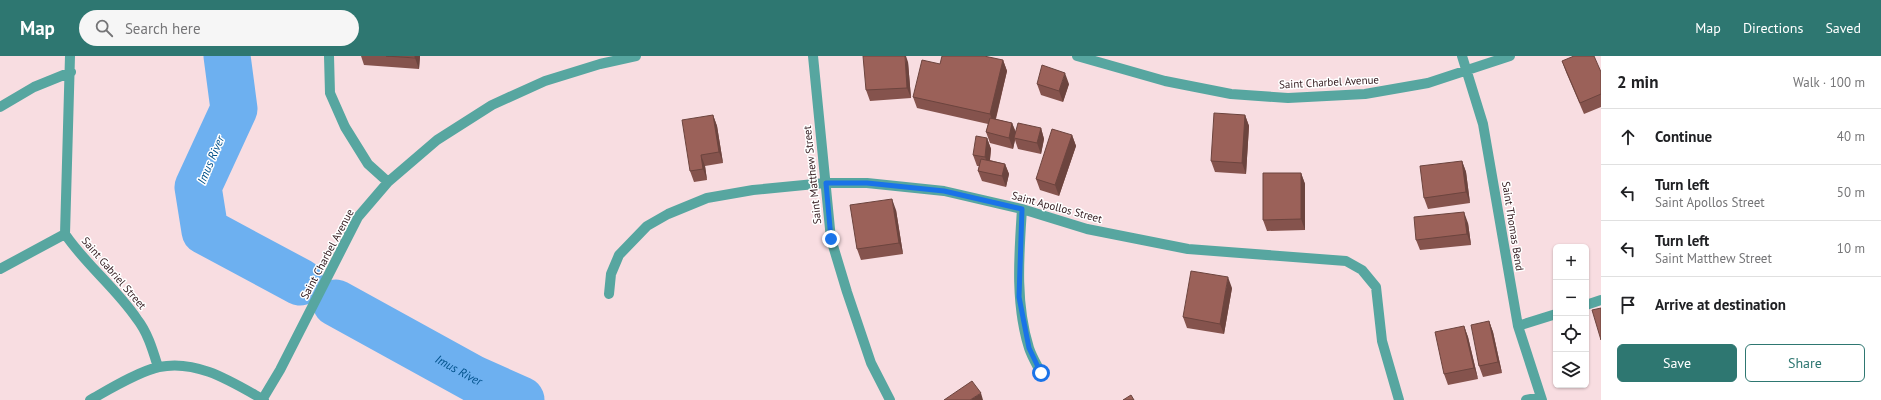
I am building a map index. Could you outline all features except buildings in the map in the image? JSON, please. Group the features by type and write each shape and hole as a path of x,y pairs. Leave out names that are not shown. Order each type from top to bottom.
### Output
{"street":[{"name":"Saint Gabriel Street","path":"70,56 71,72 65,234 78,252 116,291 138,320 150,342 158,367"},
{"path":"329,56 330,92 345,127 368,164 388,182"},
{"name":"Saint Charbel Avenue","path":"263,400 280,370 358,217 388,182 437,140 492,104 545,81 600,64 636,56"},
{"name":"Saint Matthew Street","path":"813,56 831,239 871,364 890,400"},
{"name":"Saint Charbel Avenue","path":"1077,56 1165,81 1231,94 1288,98 1365,94 1428,83 1510,56"},
{"name":"Saint Thomas Bend","path":"1462,56 1468,71 1483,124 1518,326 1541,398"},
{"path":"0,107 34,87 71,72"},
{"name":"Saint Apollos Street","path":"609,294 612,274 618,255 647,226 668,214 707,198 753,190 826,183 867,183 944,191 1022,209 1087,229 1188,249 1346,261 1362,270 1376,287 1382,341 1399,400"},
{"path":"1022,209 1019,297 1029,348 1041,373"},
{"path":"0,269 65,234"},
{"path":"1589,304 1601,300"},
{"path":"1518,326 1553,315"},
{"path":"90,400 126,381 158,367 182,365 208,371 263,400"},
{"path":"1526,400 1541,398"}],"waterway":[{"name":"Imus River","path":"227,56 234,109 198,187 205,231 300,282"},
{"name":"Imus River","path":"336,303 474,379 521,400"}],"route":[{"path":"831,239 826,183 867,183 944,191 1022,209 1019,297 1029,348 1041,373"}]}
